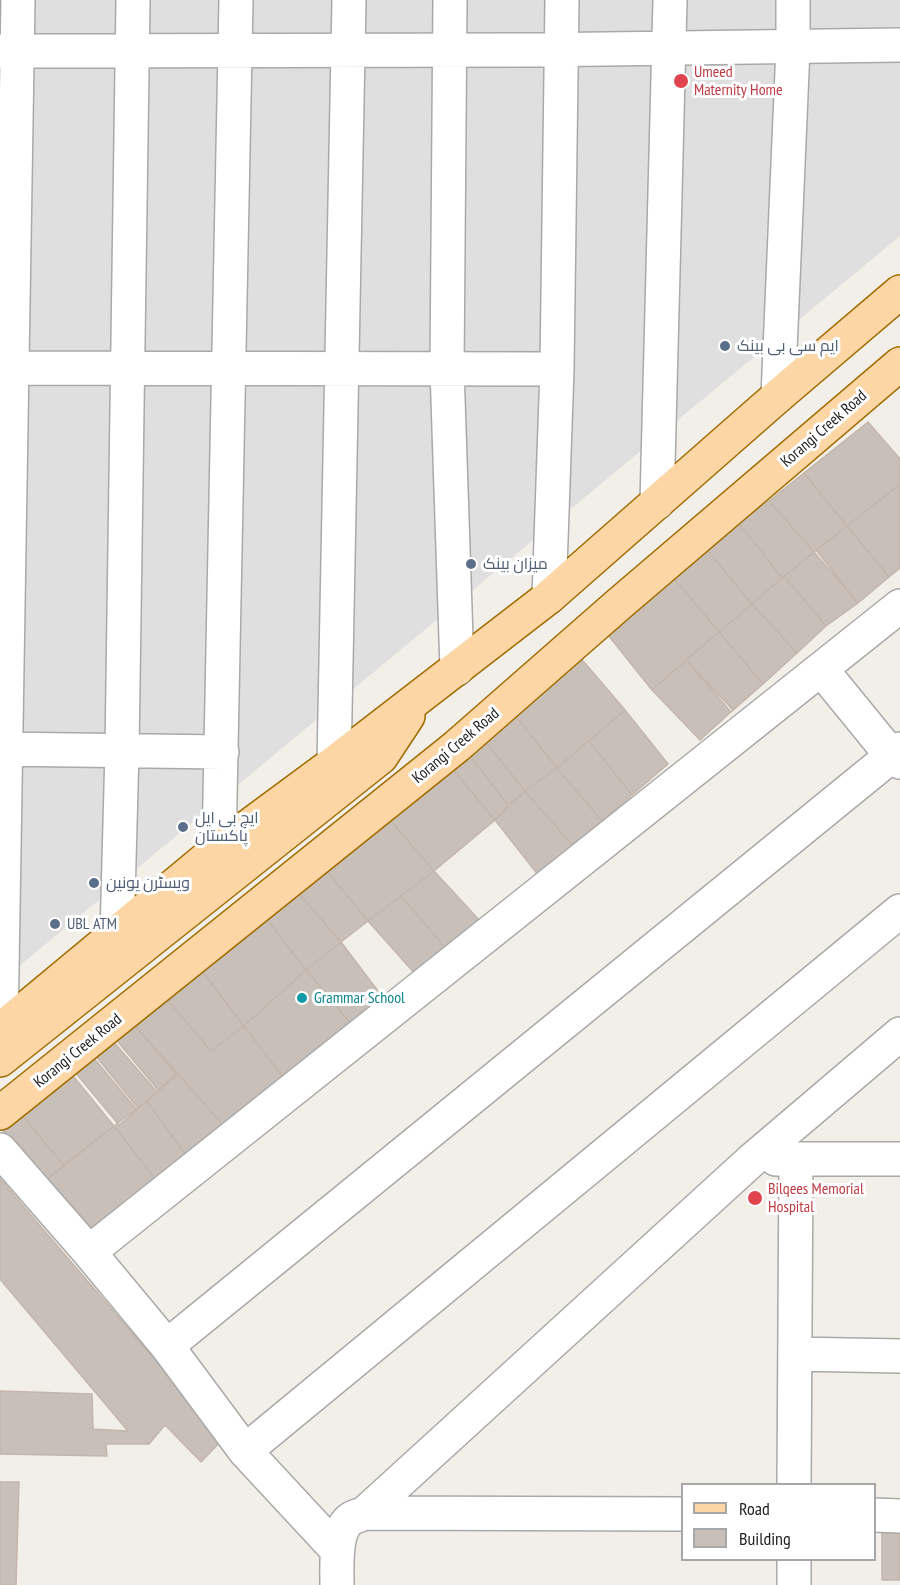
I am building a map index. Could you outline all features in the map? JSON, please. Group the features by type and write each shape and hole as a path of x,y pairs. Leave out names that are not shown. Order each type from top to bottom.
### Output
{"main road":[{"path":"0,1040 117,934 219,848 334,763 549,597 900,292"},
{"name":"Korangi Creek Road","path":"0,1113 457,747 628,596 900,364"},
{"path":"0,1040 381,757 420,696"},
{"path":"381,757 457,747"}],"street":[{"path":"0,1040 8,51 18,0"},
{"path":"117,934 122,751 133,0"},
{"path":"219,848 236,0"},
{"path":"334,763 349,0"},
{"path":"450,0 447,369 457,669"},
{"path":"549,597 557,369 562,0"},
{"path":"657,503 670,0"},
{"path":"778,396 793,48 793,0"},
{"path":"8,51 450,51 900,45"},
{"path":"6,368 557,369"},
{"path":"89,1252 900,606"},
{"path":"167,1346 897,756 821,669"},
{"path":"2,749 222,752"},
{"path":"245,1451 900,911"},
{"path":"365,1513 753,1159 895,1041"},
{"path":"0,1150 167,1346 245,1451 336,1549"},
{"path":"753,1159 900,1160"},
{"path":"794,1483 796,1159"},
{"path":"795,1354 900,1356"},
{"path":"337,1585 336,1549 346,1524 352,1518 365,1513 681,1514"},
{"path":"876,1515 900,1516"},
{"path":"794,1561 794,1585"}],"shaded area":[{"path":"0,0 900,0 900,236 0,982"}],"building":[{"path":"868,422 900,459 900,484 847,526 804,473"},
{"path":"804,473 847,526 814,552 769,501"},
{"path":"900,484 900,568 889,577 847,526"},
{"path":"769,501 814,552 782,578 738,522"},
{"path":"738,522 782,578 752,604 705,547"},
{"path":"847,526 889,577 858,603 816,550"},
{"path":"705,547 752,604 719,632 672,576"},
{"path":"814,552 858,603 826,626 784,576"},
{"path":"672,576 719,632 652,690 604,630"},
{"path":"784,576 826,626 797,653 752,604"},
{"path":"752,604 797,653 763,684 719,632"},
{"path":"719,632 763,684 731,712 686,660"},
{"path":"578,655 625,710 557,768 510,709"},
{"path":"686,660 733,710 700,740 652,690"},
{"path":"510,709 557,768 525,791 481,736"},
{"path":"625,710 668,764 632,795 589,741"},
{"path":"481,736 525,791 508,805 464,748"},
{"path":"589,741 632,795 602,821 557,768"},
{"path":"464,748 508,805 495,820 447,762"},
{"path":"447,762 495,820 434,871 385,814"},
{"path":"557,768 602,821 574,847 525,791"},
{"path":"525,791 574,847 539,876 495,820"},
{"path":"385,814 434,871 368,921 322,865"},
{"path":"322,865 368,921 341,942 294,888"},
{"path":"434,871 482,923 448,951 401,896"},
{"path":"294,888 341,942 306,970 262,913"},
{"path":"401,896 448,951 417,976 368,921"},
{"path":"262,913 306,970 244,1026 198,966"},
{"path":"341,942 384,999 352,1025 306,970"},
{"path":"198,966 244,1026 211,1051 164,996"},
{"name":"Grammar School","path":"306,970 352,1025 283,1077 244,1026"},
{"path":"164,996 211,1051 244,1026 283,1077 225,1127 132,1022"},
{"path":"132,1022 176,1074 158,1090 114,1037"},
{"path":"112,1040 157,1092 138,1108 95,1055"},
{"path":"93,1057 137,1110 119,1125 75,1072"},
{"path":"69,1071 114,1126 64,1165 19,1112"},
{"path":"178,1074 225,1127 185,1154 147,1101"},
{"path":"147,1101 185,1154 156,1180 114,1126"},
{"path":"19,1112 64,1165 45,1181 1,1128"},
{"path":"114,1126 156,1180 86,1235 45,1181"},
{"path":"0,1179 223,1439 201,1462 165,1425 149,1444 106,1444 107,1456 0,1454 0,1391 92,1394 93,1429 128,1431 0,1279"},
{"path":"0,1482 19,1482 16,1585 0,1585"},
{"path":"882,1533 900,1533 900,1580 882,1580"}],"place":[{"name":"Umeed Maternity Home","path":"681,81"},
{"name":"ایم سی بی بینک","path":"725,346"},
{"name":"میزان بینک","path":"471,564"},
{"name":"ایچ بی ایل پاکستان","path":"183,827"},
{"name":"ویسٹرن یونین","path":"94,883"},
{"name":"UBL ATM","path":"55,924"},
{"name":"Grammar School","path":"302,998"},
{"name":"Bilqees Memorial Hospital","path":"755,1198"}]}
